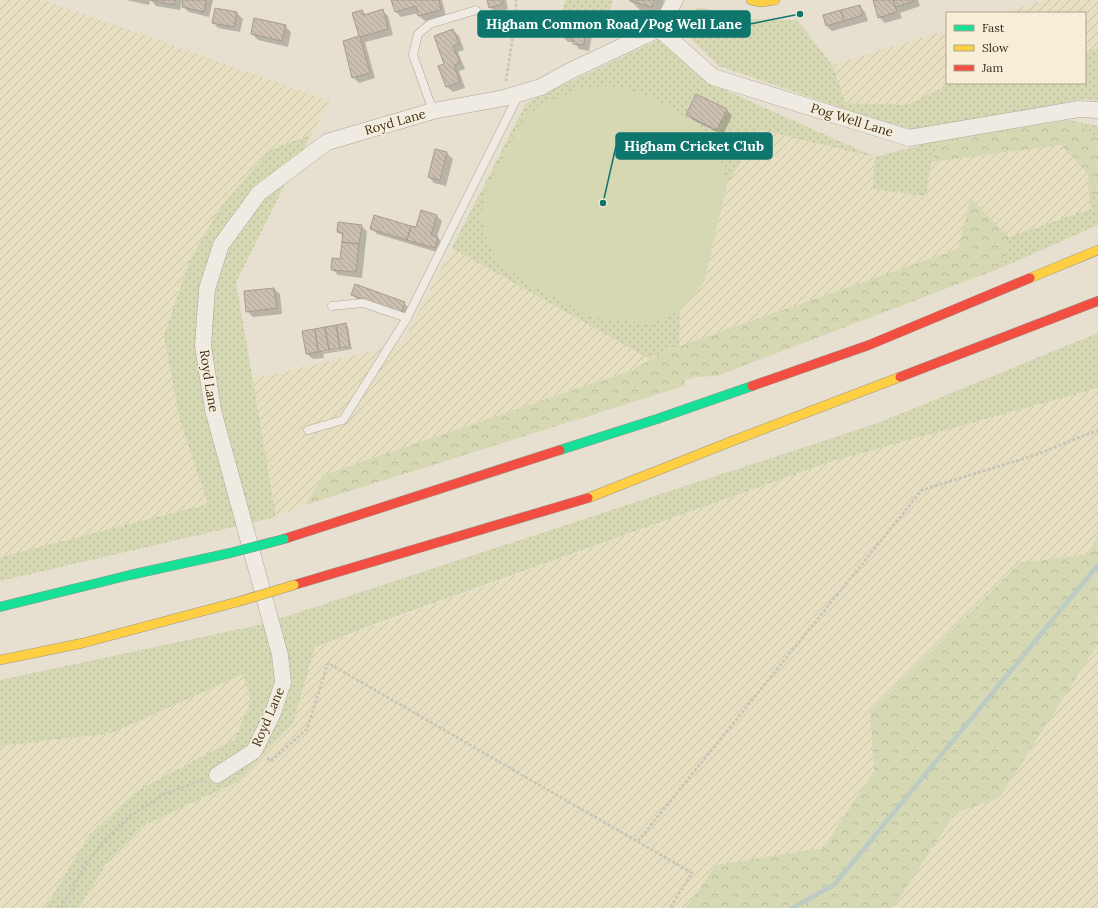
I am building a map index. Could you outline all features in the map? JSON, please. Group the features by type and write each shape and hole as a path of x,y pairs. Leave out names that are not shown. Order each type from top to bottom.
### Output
{"main road":[{"path":"751,0 761,2 775,0"},
{"path":"0,608 130,575 230,553 284,539 658,419 861,347 1098,250"},
{"path":"0,660 83,643 237,602 586,499 1098,301"}],"street":[{"path":"659,29 675,0"},
{"name":"Royd Lane","path":"217,775 254,751 273,713 283,682 280,655 213,410 203,346 207,289 221,245 258,193 327,142 433,111 512,96 541,87 570,71 659,29"},
{"name":"Pog Well Lane","path":"659,29 713,77 909,138 1079,109 1098,110"}],"lane":[{"path":"433,111 413,55 418,34 430,24 476,10"},
{"path":"308,430 343,420 407,318 512,96"},
{"path":"332,306 363,303 407,318"}],"path":[{"path":"512,96 516,0"},
{"path":"638,841 922,490 1035,455 1098,430"},
{"path":"254,751 263,754 270,761 307,729 328,663 692,873 670,908"},
{"path":"61,908 82,869 102,843 129,817 164,794 217,775"}],"shaded area":[{"path":"0,0 44,0 330,101 312,134 270,150 189,262 164,336 180,420 208,504 0,557"},
{"path":"1046,0 1098,0 1098,49 1086,51 1086,12 1006,12"},
{"path":"946,30 946,84 950,84 907,105 846,103 832,65"},
{"path":"761,129 875,158 873,189 925,196 931,162 1061,145 1088,174 1091,209 1009,237 971,200 959,249 679,346 680,311 704,282 727,184"},
{"path":"452,248 650,359 632,370 323,475 305,505 276,517 252,379 402,344"},
{"path":"1098,388 1098,536 1087,554 1020,563 870,712 874,771 823,848 716,865 686,908 79,908 108,861 142,826 237,782 293,723 315,647 829,462"},
{"path":"1098,644 1098,908 893,908 955,813 999,798"},
{"path":"243,674 251,701 235,739 137,791 89,835 45,908 0,908 0,746 112,733"}],"green space":[{"path":"566,0 613,0 606,25 559,17"},
{"path":"699,7 744,19 797,20 832,65 846,103 907,105 950,84 1086,84 1086,51 1098,49 1098,101 1082,99 909,131 719,66 674,22"},
{"path":"660,39 709,83 875,157 761,130 727,184 704,282 680,311 679,346 650,359 452,248 526,103"},
{"path":"610,85 650,96 692,122 719,150 727,184 704,282 680,311 648,324 588,316 530,284 499,264 487,242 481,218 487,188 525,118 541,104 581,88"},
{"path":"1070,120 1098,126 1098,137"},
{"path":"1070,120 1098,137 1098,194 1089,196 1088,174 1061,145 931,162 941,140"},
{"path":"312,134 236,282 276,517 0,581 0,557 208,504 180,420 164,336 189,262 220,208 270,150"},
{"path":"941,140 931,162 926,196 873,189 875,157"},
{"path":"1098,194 1098,225 1003,267 1009,237 1091,209 1089,196"},
{"path":"971,199 1009,237 1003,267 717,376 696,377 685,380 684,386 305,505 323,475 632,370 665,351 958,249"},
{"path":"1098,333 1098,388 829,462 372,625 315,647 293,723 237,782 142,826 108,861 79,908 45,908 89,835 137,791 235,739 251,701 243,674 112,733 0,746 0,680 263,624 878,423"},
{"path":"1098,536 1098,644 999,798 955,813 893,908 686,908 716,865 823,848 874,771 870,712 1020,563 1087,554"}],"building":[{"path":"150,0 175,0 174,5"},
{"path":"183,0 206,0 204,12 182,7"},
{"path":"391,0 439,0 441,10 418,16 416,6 395,12"},
{"path":"487,0 502,0 503,4 489,8"},
{"path":"630,0 654,0 652,7"},
{"path":"873,0 893,0 897,12 878,18"},
{"path":"893,0 915,0 915,1 895,7"},
{"path":"860,5 863,15 844,21 841,10"},
{"path":"215,8 237,12 234,27 212,23"},
{"path":"383,9 388,29 360,37 370,73 352,78 343,41 359,36 352,13 362,10 364,15"},
{"path":"841,10 844,21 826,26 823,15"},
{"path":"254,18 286,25 282,41 251,34"},
{"path":"562,26 586,30 584,45 573,44 573,38 561,36"},
{"path":"453,29 459,44 453,46 460,63 454,65 460,82 446,87 438,66 444,64 434,36"},
{"path":"696,94 727,109 717,130 686,115"},
{"path":"435,149 447,152 440,180 428,177"},
{"path":"421,210 437,215 431,235 438,237 435,248 407,240 411,226 416,227"},
{"path":"374,215 411,226 407,240 370,229"},
{"path":"338,222 362,225 359,244 342,242 343,233 337,232"},
{"path":"342,242 359,244 356,272 331,270 332,258 340,259"},
{"path":"355,284 405,302 401,313 351,295"},
{"path":"274,288 277,308 246,312 244,291"},
{"path":"346,323 350,347 340,348 336,325"},
{"path":"336,325 340,348 329,350 325,327"},
{"path":"325,327 329,350 318,352 315,329"},
{"path":"315,329 318,352 306,354 302,331"}],"waterway":[{"path":"792,908 834,885 1098,565"}],"traffic: fast":[{"path":"560,450 657,419 752,386"},
{"path":"230,553 284,539"},
{"path":"0,607 130,575 230,553"}],"traffic: slow":[{"path":"751,0 761,2 775,0"},
{"path":"1030,278 1098,250"},
{"path":"588,498 900,377"},
{"path":"237,602 294,585"},
{"path":"0,660 83,643 237,602"}],"traffic: jam":[{"path":"752,386 869,345 1030,278"},
{"path":"900,377 1098,301"},
{"path":"284,539 560,450"},
{"path":"294,585 588,498"}],"place":[{"name":"Higham Common Road/Pog Well Lane","path":"800,14"},
{"name":"Higham Cricket Club","path":"603,203"}]}
